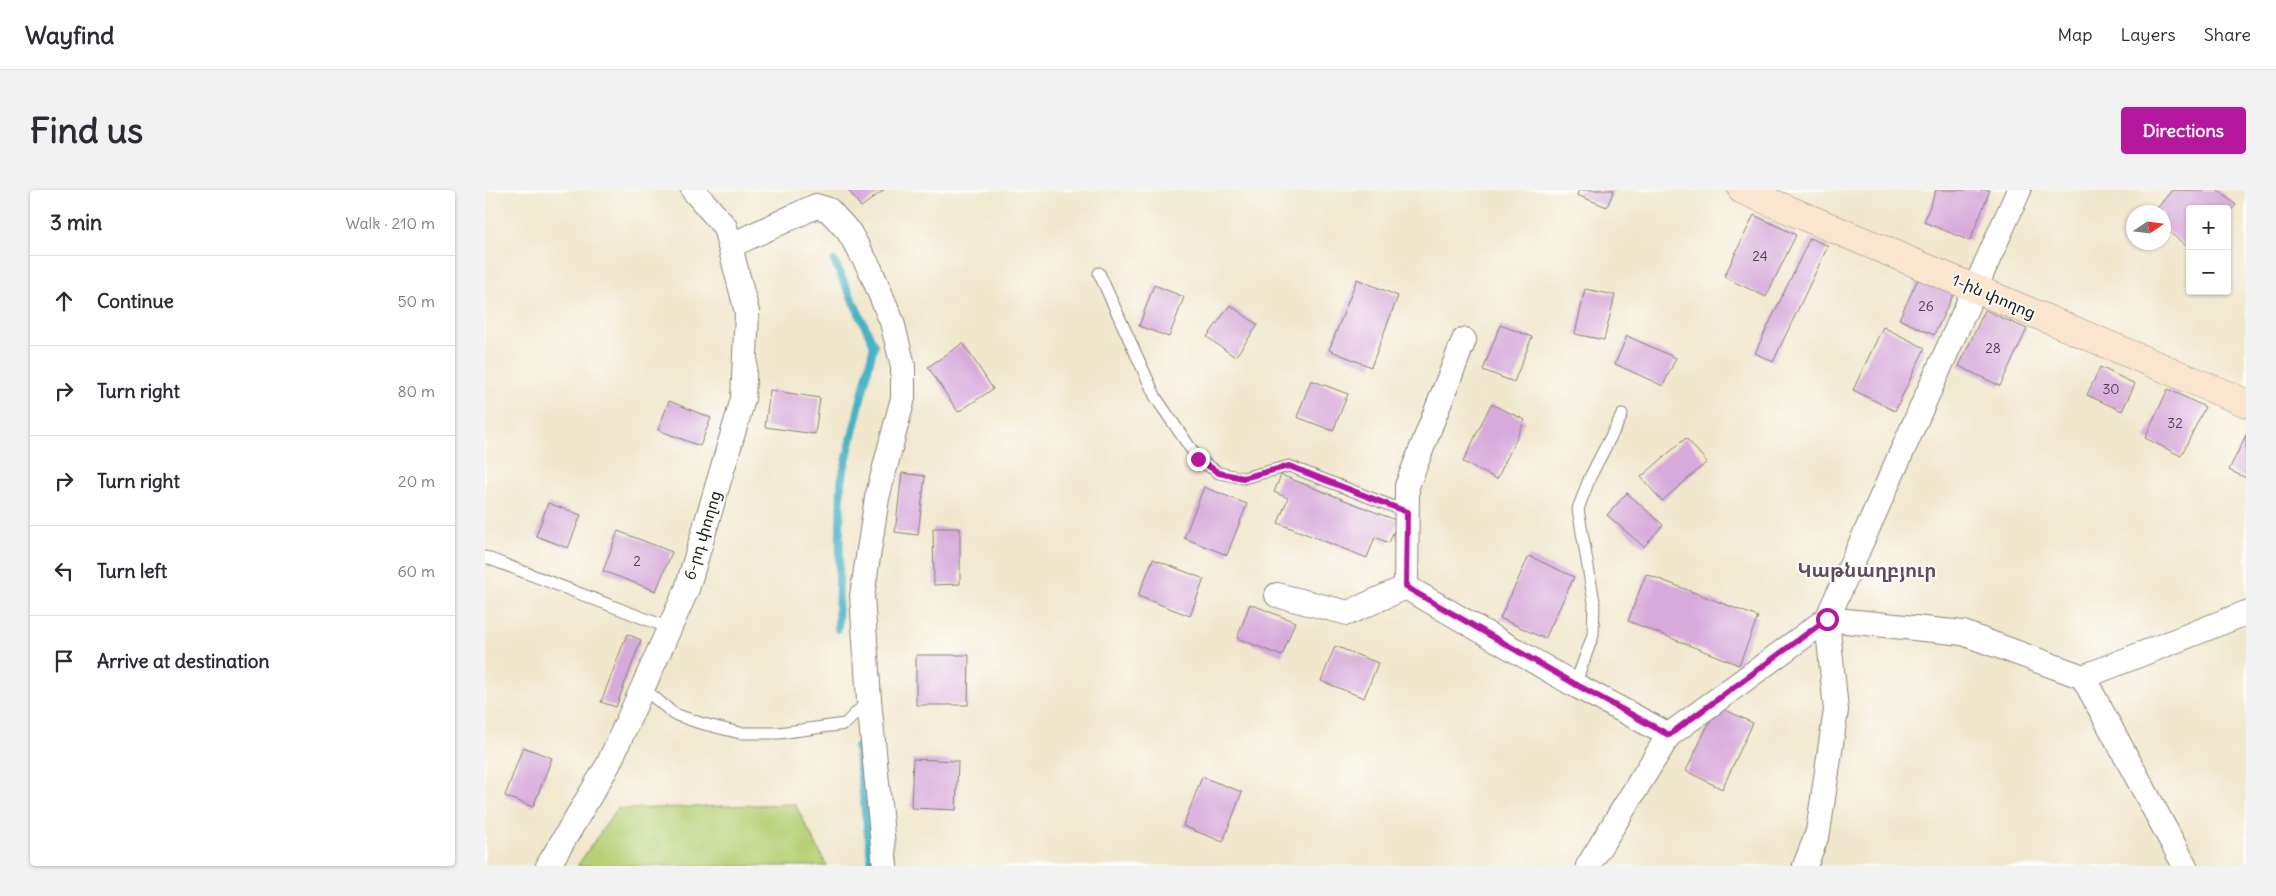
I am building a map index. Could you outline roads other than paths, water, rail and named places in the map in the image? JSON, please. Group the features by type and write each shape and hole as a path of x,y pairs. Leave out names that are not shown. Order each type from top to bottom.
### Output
{"main road":[{"name":"1-ին փողոց","path":"1742,190 2246,403"}],"street":[{"name":"6-րդ փողոց","path":"548,866 608,765 687,589 743,399 747,312 725,227 693,190"},
{"path":"1588,866 1669,735 1827,619 2019,190"},
{"path":"730,246 816,206 829,210 849,232 870,269 892,322 903,366 903,398 877,498 862,596 869,700 885,866"},
{"path":"1406,587 1407,486 1464,340"},
{"path":"1406,587 1575,684 1669,735"},
{"path":"1277,595 1349,613 1406,587"},
{"path":"2083,677 2246,613"},
{"path":"1827,619 1963,633 2083,677 2185,866"},
{"path":"1805,866 1818,832 1836,710 1827,619"}],"lane":[{"path":"1099,273 1156,398 1198,459 1219,473 1243,478 1289,466 1407,512"},
{"path":"1575,684 1593,635 1594,602 1577,509 1590,477 1622,415"},
{"path":"485,557 669,628"},
{"path":"643,688 674,714 740,733 779,733 845,724 869,700"}],"waterway":[{"path":"834,261 874,345 841,482 838,629"},
{"path":"857,747 872,866"}],"district":[{"name":"Կաթնաղբյուր","path":"1867,570"}]}
